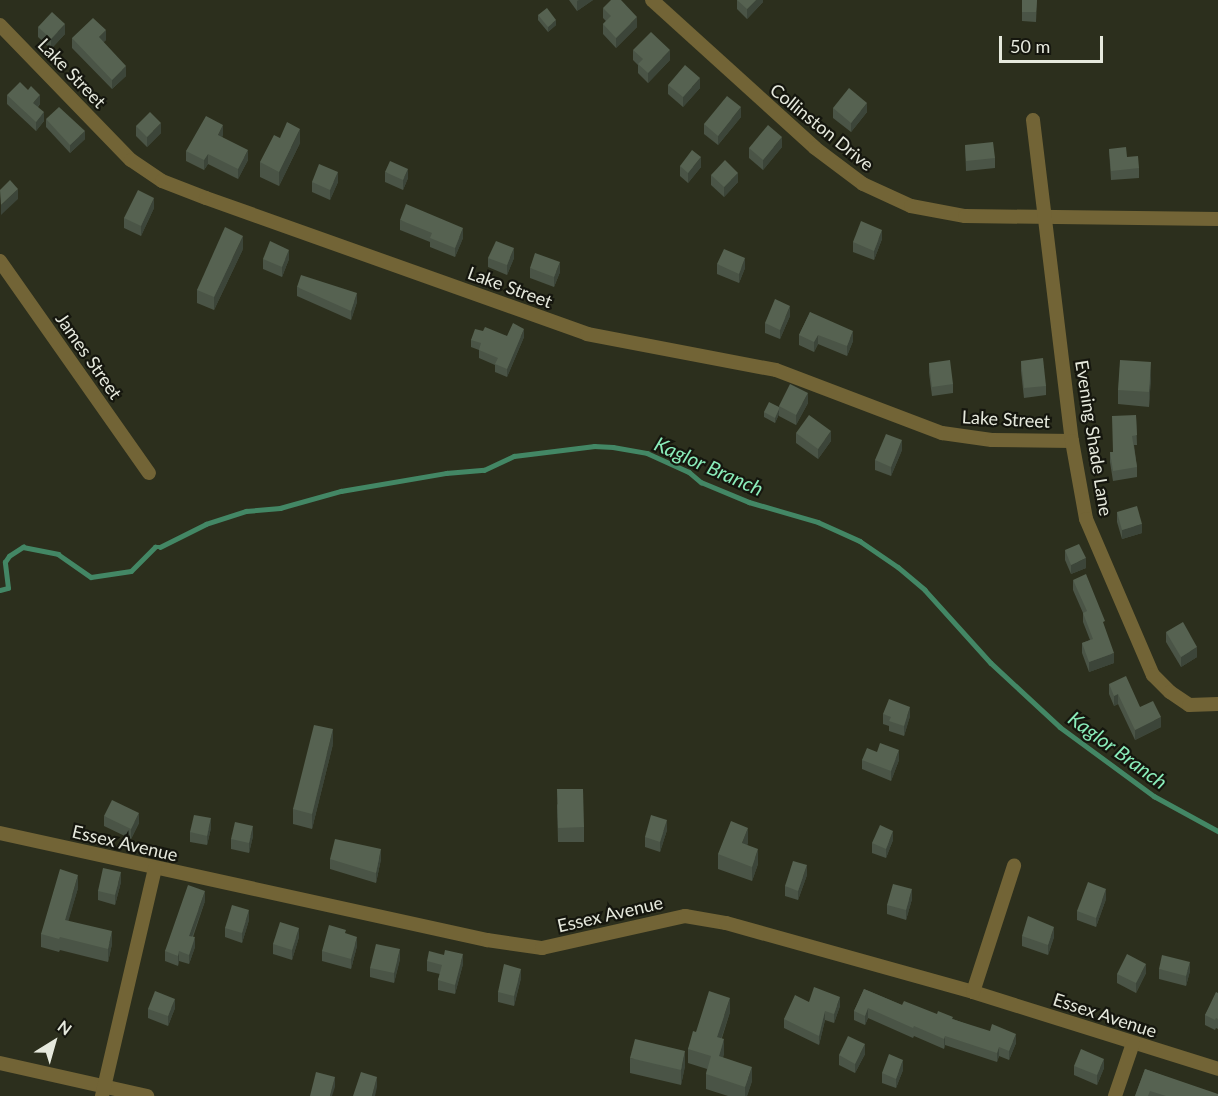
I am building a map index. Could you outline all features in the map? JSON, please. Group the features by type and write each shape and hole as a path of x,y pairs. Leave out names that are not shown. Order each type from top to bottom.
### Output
{"street":[{"name":"Collinston Drive","path":"652,0 806,140 863,184 911,206 965,216 1046,215 1218,219"},
{"name":"Lake Street","path":"0,25 131,160 162,181 587,334 776,370 942,433 992,440 1072,441"},
{"name":"Evening Shade Lane","path":"1033,120 1072,441 1086,519 1153,675 1170,692 1189,705 1218,704"},
{"name":"James Street","path":"0,261 149,473"},
{"name":"Essex Avenue","path":"0,833 486,940 542,948 685,916 726,922 973,992 1218,1069"},
{"path":"973,992 1014,866"},
{"path":"103,1091 155,868"},
{"path":"1115,1096 1133,1044"},
{"path":"0,1063 103,1091 147,1096"}],"building":[{"path":"611,0 621,0 637,17 616,38 603,24 611,16 603,8"},
{"path":"737,0 756,0 747,9"},
{"path":"1022,0 1037,0 1036,12 1022,12"},
{"path":"547,8 556,20 548,27 538,15"},
{"path":"52,12 65,24 51,39 38,27"},
{"path":"93,18 106,30 99,37 126,66 112,80 72,38"},
{"path":"651,32 670,50 648,73 638,64 643,59 633,50"},
{"path":"685,65 700,78 683,97 668,85"},
{"path":"20,82 28,90 31,86 40,95 33,103 44,112 36,122 7,95"},
{"path":"849,88 867,103 851,123 833,108"},
{"path":"727,96 741,107 718,136 704,124"},
{"path":"59,107 85,131 70,145 46,119"},
{"path":"150,112 161,123 147,137 136,126"},
{"path":"206,116 223,125 218,135 248,150 238,169 208,154 204,160 186,151"},
{"path":"287,122 300,129 279,172 260,162 274,135 280,138"},
{"path":"768,125 782,137 763,160 749,148"},
{"path":"993,142 995,158 966,161 965,145"},
{"path":"1126,147 1127,157 1138,156 1139,168 1111,171 1109,149"},
{"path":"692,150 701,157 688,173 680,166"},
{"path":"725,160 738,173 724,187 711,175"},
{"path":"390,161 408,169 403,180 385,172"},
{"path":"319,164 338,172 330,190 312,182"},
{"path":"10,180 18,189 1,205 0,190"},
{"path":"138,190 154,198 141,226 124,218"},
{"path":"406,204 463,228 455,248 430,238 432,233 400,220"},
{"path":"861,221 882,230 874,251 853,242"},
{"path":"225,227 243,236 214,297 197,290"},
{"path":"270,241 289,250 282,267 263,259"},
{"path":"496,241 514,248 507,265 488,258"},
{"path":"724,249 745,258 739,274 717,264"},
{"path":"535,253 560,262 554,277 530,268"},
{"path":"301,275 357,293 351,311 297,287"},
{"path":"775,299 790,306 780,330 765,323"},
{"path":"810,312 853,331 847,346 818,335 814,342 799,335"},
{"path":"513,323 524,329 507,369 495,364 498,358 479,350 481,343 471,340 475,329 483,331 485,327 507,336"},
{"path":"1043,358 1046,386 1024,388 1021,361"},
{"path":"950,360 953,384 932,387 929,363"},
{"path":"1120,360 1151,362 1149,392 1118,390"},
{"path":"790,384 808,393 796,415 779,406"},
{"path":"769,402 779,407 775,418 764,412"},
{"path":"809,415 831,431 818,449 796,433"},
{"path":"1136,415 1137,435 1132,436 1137,467 1113,471 1110,452 1113,452 1112,416"},
{"path":"886,434 902,440 891,467 875,460"},
{"path":"1137,506 1142,524 1122,530 1117,512"},
{"path":"1079,544 1086,558 1071,565 1065,550"},
{"path":"1086,574 1105,621 1103,622 1114,653 1089,662 1082,643 1093,639 1083,613 1087,611 1073,580"},
{"path":"1183,622 1197,647 1181,657 1166,632"},
{"path":"1126,676 1140,707 1153,701 1161,717 1135,730 1118,694 1114,696 1109,684"},
{"path":"889,699 910,707 904,726 889,721 891,717 883,714"},
{"path":"314,725 333,729 312,814 293,809"},
{"path":"880,743 899,750 891,771 862,760 867,748 877,752"},
{"path":"557,789 583,789 584,827 558,828"},
{"path":"112,800 139,813 131,829 104,816"},
{"path":"194,815 211,818 207,836 190,832"},
{"path":"651,815 667,820 660,842 645,837"},
{"path":"731,821 748,828 742,843 758,849 752,867 718,854"},
{"path":"235,822 253,826 249,843 231,839"},
{"path":"880,825 893,831 886,849 872,843"},
{"path":"335,839 381,849 376,873 330,859"},
{"path":"793,861 807,865 798,891 785,886"},
{"path":"103,868 121,872 115,895 98,891"},
{"path":"60,869 78,875 65,920 112,931 108,949 41,934"},
{"path":"1088,882 1106,889 1096,918 1077,911"},
{"path":"893,884 912,889 906,910 887,905"},
{"path":"188,885 205,891 189,936 195,937 189,955 179,951 178,956 165,951"},
{"path":"232,905 249,910 242,933 225,928"},
{"path":"1028,916 1054,927 1048,945 1022,936"},
{"path":"280,922 299,928 292,950 273,944"},
{"path":"329,925 346,930 345,933 357,937 351,959 322,951"},
{"path":"376,944 400,949 394,973 370,968"},
{"path":"445,950 463,954 455,985 438,980 442,965 427,961 429,951 444,955"},
{"path":"1127,954 1146,964 1136,983 1117,974"},
{"path":"1162,955 1190,962 1186,976 1159,969"},
{"path":"504,964 521,969 514,996 498,992"},
{"path":"814,987 840,997 834,1014 825,1011 819,1036 784,1019 795,995 809,1002"},
{"path":"864,989 902,1005 904,1001 990,1031 992,1024 1016,1034 1009,1051 999,1047 997,1053 945,1036 944,1039 868,1008 865,1016 854,1011"},
{"path":"155,991 175,999 168,1016 148,1009"},
{"path":"709,991 730,998 717,1037 724,1039 719,1056 752,1067 745,1087 706,1074 711,1056 688,1049"},
{"path":"1216,992 1218,993 1218,1019 1215,1020 1205,1015"},
{"path":"848,1036 865,1044 855,1064 839,1055"},
{"path":"635,1039 685,1051 681,1070 630,1058"},
{"path":"1081,1049 1104,1059 1097,1075 1074,1066"},
{"path":"889,1054 903,1060 896,1079 882,1073"},
{"path":"1145,1069 1218,1094 1218,1096 1166,1096 1150,1091 1148,1096 1135,1096"},
{"path":"316,1072 335,1077 330,1096 310,1096"},
{"path":"361,1072 377,1077 372,1096 353,1096"}],"waterway":[{"name":"Kaglor Branch","path":"0,590 8,588 5,562 9,556 23,547 58,554 91,577 131,571 155,547 160,547 206,524 246,511 280,508 341,491 446,473 484,470 514,456 594,446 647,453 689,472 701,482 749,502 818,522 860,541 898,567 925,590 991,663 1060,727 1154,796 1218,831"}]}
